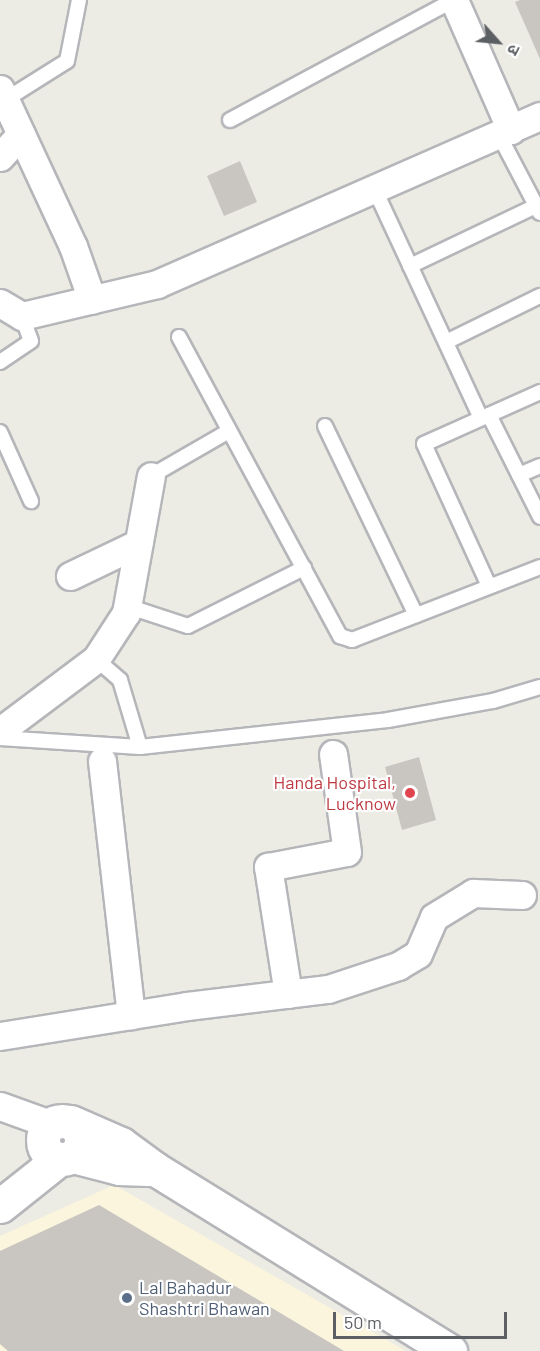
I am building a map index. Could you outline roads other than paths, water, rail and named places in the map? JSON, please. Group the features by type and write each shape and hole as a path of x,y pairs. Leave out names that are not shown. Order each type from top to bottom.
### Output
{"street":[{"path":"454,0 505,133"},
{"path":"3,95 73,246 92,300"},
{"path":"11,309 92,300 157,284 540,116"},
{"path":"0,157 21,134"},
{"path":"0,731 96,659 126,613 151,476"},
{"path":"70,576 139,543"},
{"path":"288,994 268,867 347,852 333,754"},
{"path":"102,761 131,1015"},
{"path":"0,1036 131,1015 328,989 398,966 418,954 434,917 473,893 522,895"},
{"path":"0,1106 59,1140 121,1144 155,1169 450,1351"},
{"path":"0,1196 59,1140"},
{"path":"0,1206 59,1140"}],"lane":[{"path":"3,95 67,61 79,0"},
{"path":"230,120 454,0"},
{"path":"410,266 537,202 505,133"},
{"path":"375,190 446,342 540,517"},
{"path":"446,342 540,296"},
{"path":"0,362 31,341 11,309"},
{"path":"178,337 340,636 352,640 540,567"},
{"path":"489,586 424,444 540,392"},
{"path":"326,426 416,615"},
{"path":"151,476 229,431"},
{"path":"0,432 31,501"},
{"path":"519,475 540,466"},
{"path":"127,606 188,626 304,568"},
{"path":"96,659 120,680 140,747"},
{"path":"0,738 140,747 388,720 493,701 540,687"}],"place":[{"name":"Handa Hospital, Lucknow","path":"410,793"},
{"name":"Lal Bahadur Shashtri Bhawan","path":"127,1298"}]}
